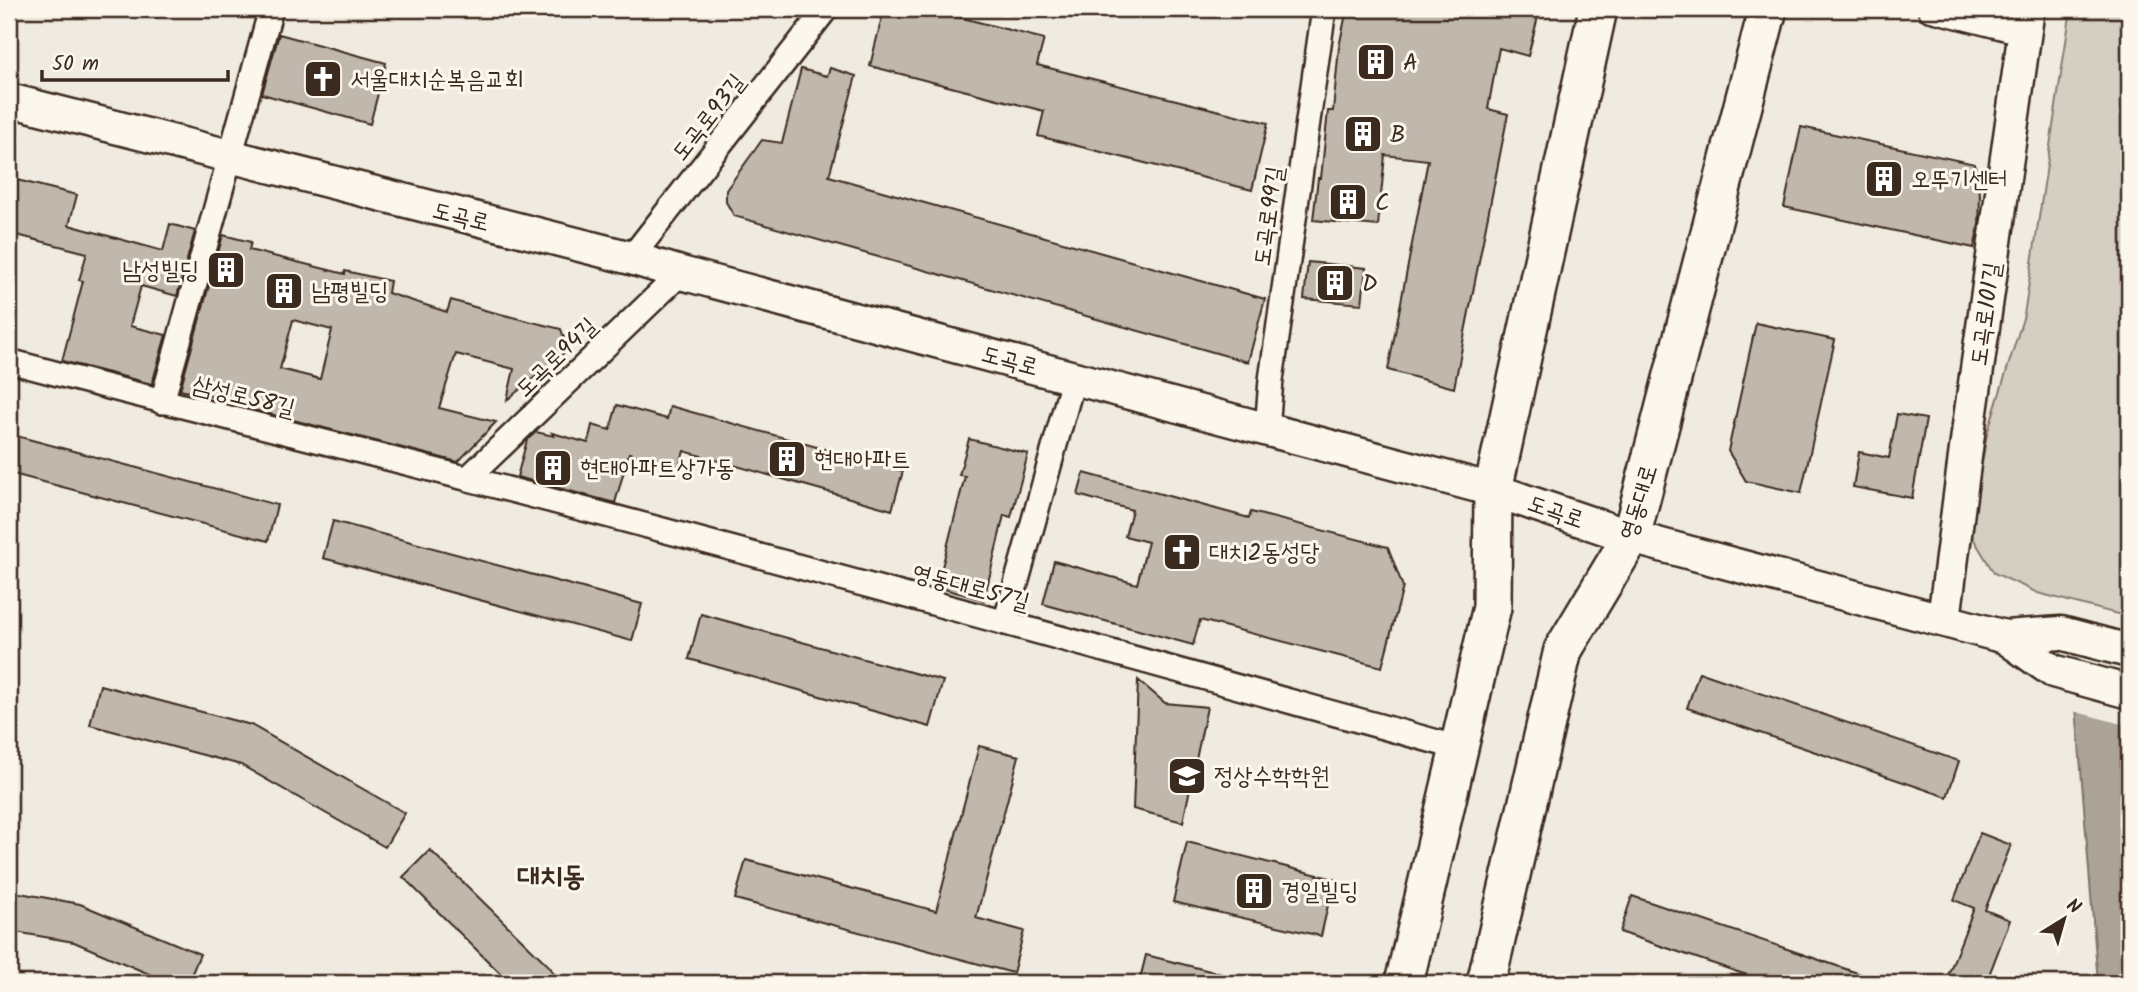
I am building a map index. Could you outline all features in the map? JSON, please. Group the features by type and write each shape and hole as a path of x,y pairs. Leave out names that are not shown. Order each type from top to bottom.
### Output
{"main road":[{"path":"1404,983 1492,607 1493,490 1598,9"},
{"name":"영동대로","path":"1486,983 1563,650 1631,537 1768,9"},
{"name":"도곡로101길","path":"1944,619 2026,21"},
{"name":"도곡로","path":"9,100 631,258 1493,490 1631,537 2006,637 2053,671 2129,692"},
{"name":"도곡로","path":"2006,637 2061,633 2129,651"}],"street":[{"path":"162,402 271,9"},
{"name":"도곡로93길","path":"631,258 826,9"},
{"name":"도곡로99길","path":"1267,430 1271,380 1324,9"},
{"path":"1930,9 2026,21"},
{"name":"도곡로94길","path":"468,478 681,273"},
{"name":"삼성로58길","path":"9,361 468,478"},
{"path":"1005,623 1074,377"},
{"name":"영동대로57길","path":"468,478 1459,748"}],"shaded area":[{"path":"2071,9 2129,9 2129,617 2038,593 1994,573 1970,533 1987,434 2024,315"},
{"path":"2076,707 2129,722 2129,983 2098,983"}],"pier":[{"path":"2077,703 2129,718 2129,726 2073,711 2073,705"}],"building":[{"path":"884,9 928,9 1044,39 1037,65 1268,123 1252,190 1038,136 1044,111 870,66"},
{"path":"1347,9 1540,9 1528,56 1499,48 1488,109 1508,114 1454,388 1388,370 1428,160 1385,155 1378,226 1313,220 1318,178 1321,178 1328,111 1333,111 1339,47"},
{"name":"서울대치순복음교회","path":"279,34 386,63 370,124 262,94"},
{"path":"830,68 856,76 829,176 1265,299 1248,362 734,216 726,202 726,190 762,140 782,143 801,69 827,76"},
{"name":"오뚜기센터","path":"1801,127 1975,164 1980,194 1979,227 1974,248 1784,207"},
{"path":"9,178 77,195 69,225 163,251 170,224 195,231 177,296 141,286 130,326 166,335 152,384 62,361 83,281 79,280 87,253 9,233"},
{"path":"223,235 251,242 249,250 345,274 345,271 390,281 388,293 447,312 451,300 561,329 566,344 563,354 507,400 514,369 456,354 439,408 496,422 458,462 226,403 227,400 180,390","holes":["293,320 332,330 320,379 280,369"]},
{"name":"D","path":"1308,262 1366,268 1362,304 1304,299"},
{"path":"1756,323 1835,340 1801,493 1746,481 1728,451"},
{"name":"현대아파트","path":"617,405 667,419 670,406 903,471 892,510 684,451 679,468 629,453 615,503 517,477 527,440 536,432 554,436 552,433 588,443 592,425 610,430"},
{"path":"1897,414 1926,419 1912,498 1853,487 1859,452 1889,458"},
{"path":"9,434 277,505 268,541 9,473"},
{"path":"969,439 1028,454 1011,517 1004,515 984,600 937,587 965,476 959,475"},
{"path":"1084,473 1249,518 1251,512 1388,547 1403,587 1382,667 1200,620 1193,645 1043,604 1054,561 1137,584 1148,542 1125,536 1132,510 1078,495"},
{"path":"333,521 642,604 632,641 323,558"},
{"path":"701,614 943,681 930,727 689,659"},
{"path":"1699,672 1959,761 1947,797 1687,708"},
{"path":"1138,680 1165,703 1207,707 1183,822 1133,809"},
{"path":"100,685 251,725 405,813 385,847 241,765 90,725"},
{"path":"979,746 1019,756 976,918 1024,931 1013,973 735,899 746,860 936,911"},
{"path":"1980,833 2011,845 1985,910 2010,920 1986,983 1945,983 1974,908 1954,900"},
{"name":"경일빌딩","path":"1187,842 1334,879 1321,936 1173,902"},
{"path":"430,850 550,967 559,983 510,983 403,877"},
{"path":"9,891 80,904 200,954 188,983 170,983 74,942 9,931"},
{"path":"1632,896 1878,980 1877,983 1770,983 1620,932"},
{"path":"1146,955 1230,976 1229,983 1139,983"}],"place":[{"name":"A","path":"1376,62"},
{"name":"서울대치순복음교회","path":"323,79"},
{"name":"B","path":"1363,134"},
{"name":"오뚜기센터","path":"1884,179"},
{"name":"C","path":"1348,202"},
{"name":"남성빌딩","path":"226,270"},
{"name":"D","path":"1335,283"},
{"name":"남평빌딩","path":"284,291"},
{"name":"현대아파트","path":"787,459"},
{"name":"현대아파트상가동","path":"553,468"},
{"name":"대치2동성당","path":"1182,552"},
{"name":"정상수학학원","path":"1187,776"},
{"name":"경일빌딩","path":"1254,891"}],"district":[{"name":"대치동","path":"551,875"}]}
